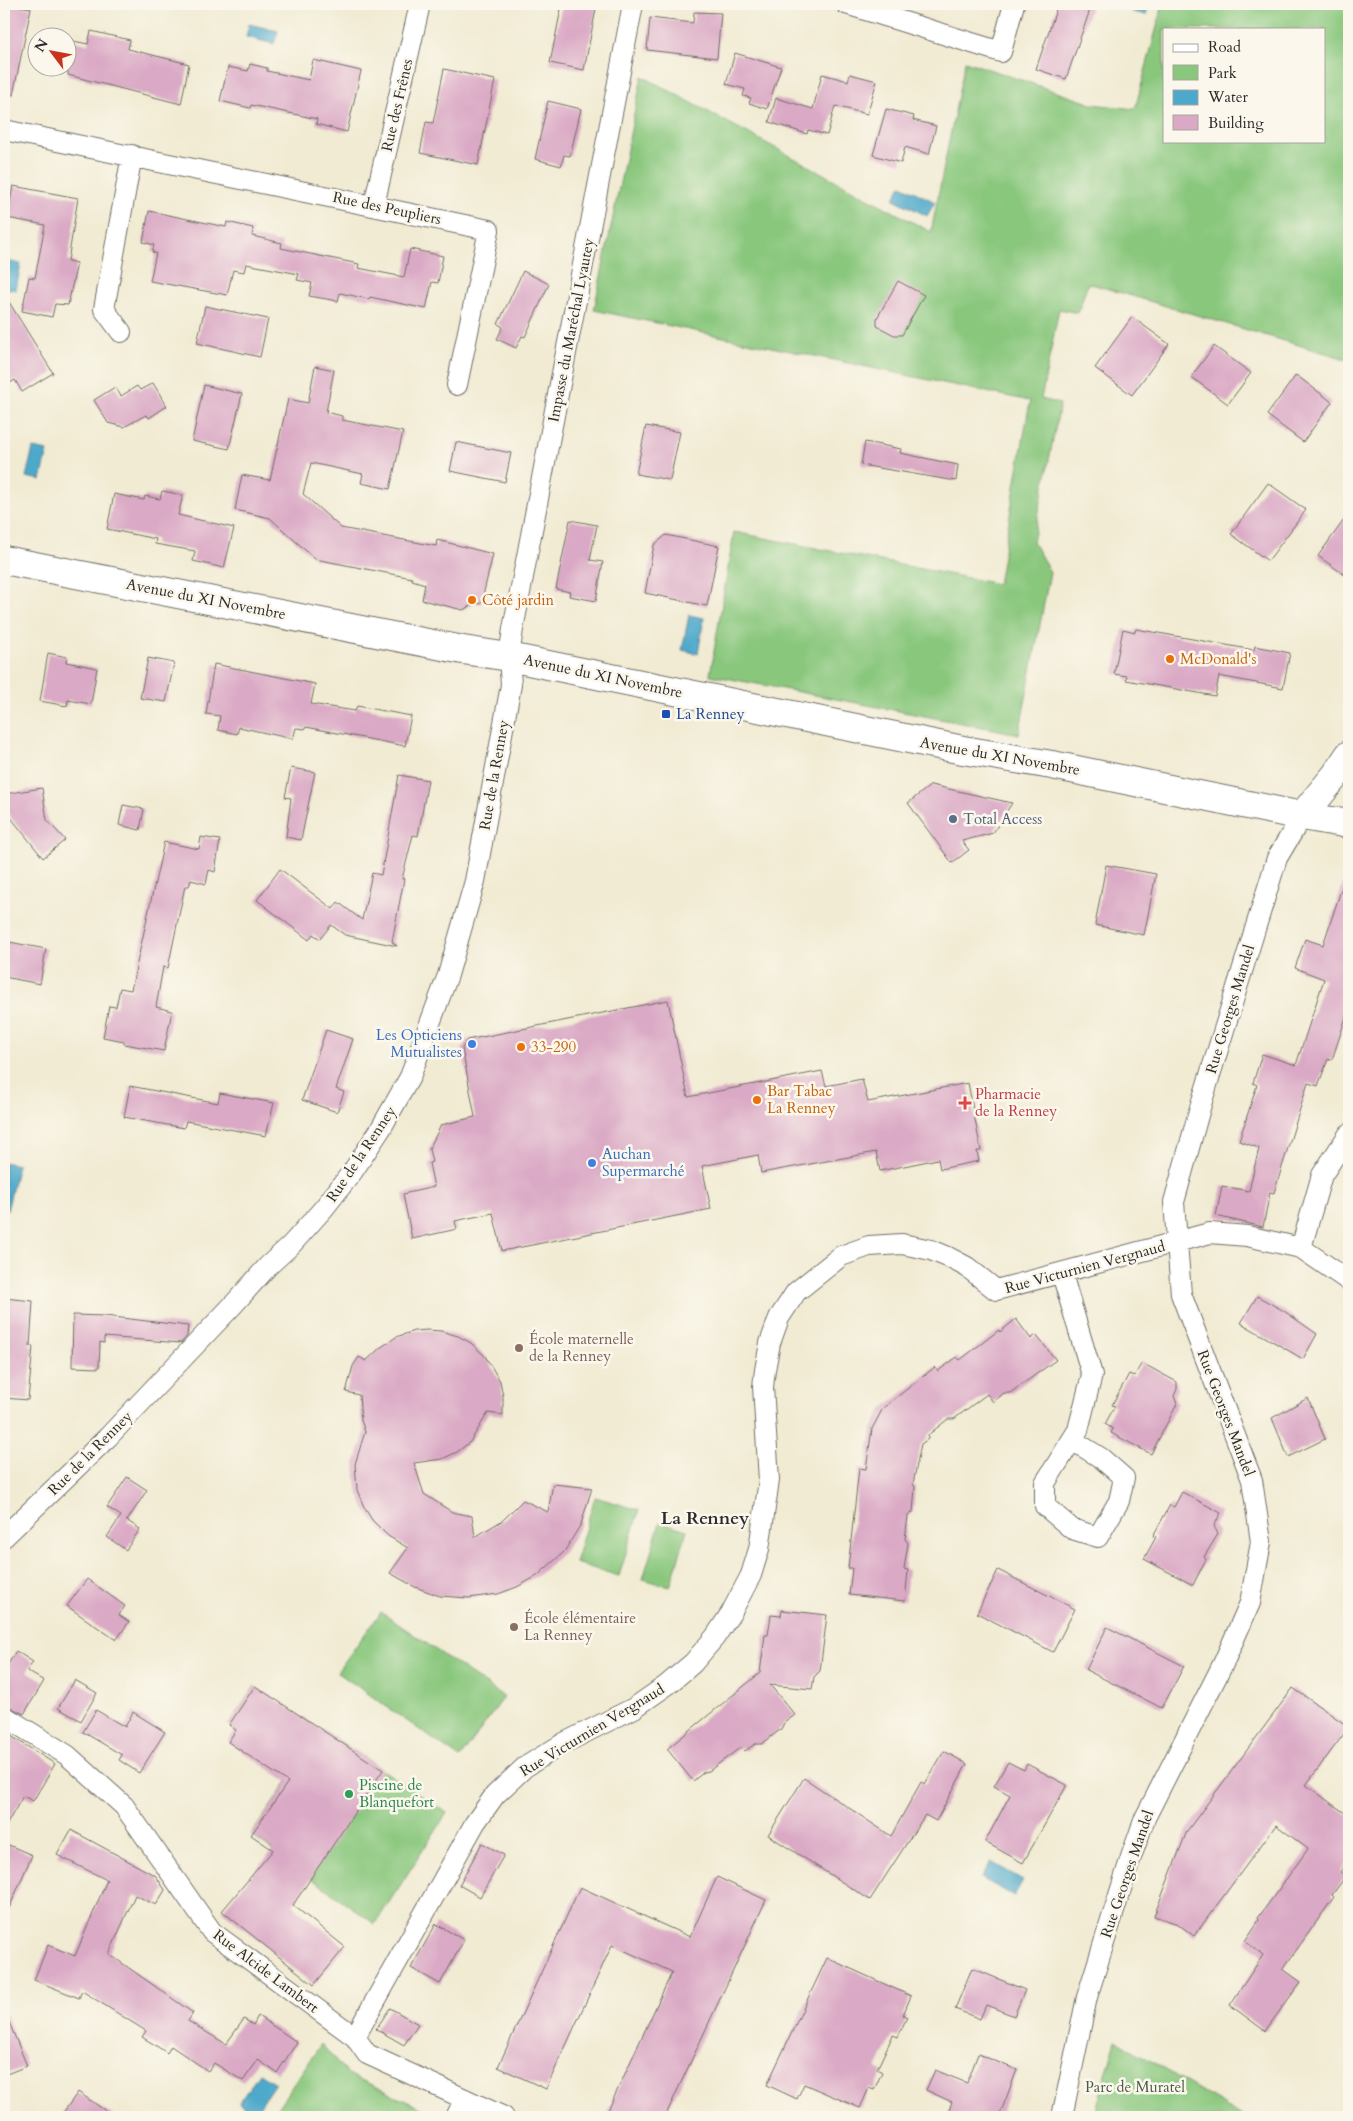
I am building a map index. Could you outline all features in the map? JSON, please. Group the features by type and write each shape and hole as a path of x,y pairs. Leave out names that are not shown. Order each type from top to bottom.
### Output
{"main road":[{"name":"Avenue du XI Novembre","path":"4,560 463,650 509,657 954,748 1052,765 1349,824"},
{"path":"1302,816 1335,776 1349,755"}],"street":[{"name":"Rue des Frênes","path":"374,205 420,4"},
{"name":"Impasse du Maréchal Lyautey","path":"509,657 633,4"},
{"path":"846,4 1001,52 1014,4"},
{"name":"Rue des Peupliers","path":"4,130 489,230 457,385"},
{"path":"121,332 104,309 132,156"},
{"name":"Rue de la Renney","path":"4,1537 108,1437 268,1266 291,1245 324,1208 380,1130 410,1077 448,975 475,881 511,685 509,657"},
{"name":"Rue Georges Mandel","path":"1062,2117 1087,1997 1130,1857 1145,1818 1223,1664 1250,1604 1261,1542 1252,1480 1182,1294 1174,1202 1202,1101 1278,858 1302,816"},
{"path":"1349,1134 1322,1175 1301,1248 1349,1281"},
{"name":"Rue Victurnien Vergnaud","path":"355,2037 475,1823 495,1795 525,1767 564,1743 634,1708 667,1685 693,1663 731,1613 751,1575 759,1549 769,1480 763,1387 770,1344 779,1318 796,1292 841,1256 877,1245 902,1244 931,1250 967,1267 996,1290 1062,1274 1210,1233 1247,1236 1301,1248"},
{"path":"1062,1274 1092,1375 1078,1430 1045,1483 1045,1506 1072,1529 1098,1537 1119,1502 1124,1478 1101,1458 1072,1440"},
{"name":"Rue Alcide Lambert","path":"4,1716 67,1755 124,1806 212,1932 355,2037 367,2054 504,2117"},
{"path":"456,2117 465,2099"}],"green space":[{"path":"1163,4 1349,4 1349,360 1088,283 1078,313 1059,309 1041,399 1060,404 1033,542 1050,572 1019,734 710,675 734,532 998,584 1030,401 594,310 642,76 931,232 965,61 1092,104 1135,109"},
{"path":"595,1497 639,1510 619,1576 575,1563"},
{"path":"660,1522 687,1530 670,1587 643,1579"},
{"path":"381,1612 504,1697 460,1758 337,1672"},
{"name":"Piscine de Blanquefort","path":"255,1686 312,1746 323,1730 447,1813 375,1924 251,1835 293,1774 229,1725"},
{"name":"Parc de Muratel","path":"1116,2040 1244,2117 1094,2117"},
{"path":"321,2044 348,2074 434,2114 432,2117 271,2117"}],"water":[{"path":"1134,4 1149,4 1146,15 1132,12"},
{"path":"249,24 278,31 274,44 246,37"},
{"path":"901,185 935,202 927,216 894,199"},
{"path":"7,261 21,264 16,290 4,288"},
{"path":"33,448 48,451 41,480 26,477"},
{"path":"689,615 704,618 698,654 682,650"},
{"path":"4,1162 18,1165 7,1211 4,1210"},
{"path":"991,1862 1023,1880 1014,1896 981,1878"},
{"path":"259,2073 275,2083 254,2114 239,2103"}],"building":[{"path":"4,4 31,8 13,95 4,94"},
{"path":"562,4 597,4 584,70 550,63"},
{"path":"1058,4 1092,4 1066,79 1036,69"},
{"path":"694,12 721,13 717,58 647,50 650,18 693,23"},
{"path":"91,31 130,40 128,49 189,64 181,104 78,78 78,42 88,44"},
{"path":"735,53 781,67 767,109 749,103 751,98 743,96 745,89 726,84"},
{"path":"313,60 361,71 347,132 316,124 317,119 251,105 250,108 220,101 228,67 248,71 250,64 267,68 267,71 309,80"},
{"path":"444,69 495,80 478,165 420,153 426,122 433,123"},
{"path":"822,74 848,81 850,74 877,81 867,114 835,106 827,135 808,130 807,134 769,122 776,98 813,109"},
{"path":"548,101 581,109 570,156 564,155 561,166 535,159"},
{"path":"886,109 914,116 913,120 936,126 929,154 905,147 901,163 873,155"},
{"path":"13,186 78,198 68,261 77,263 68,305 55,304 52,317 22,311 29,277 35,278 45,225 7,218"},
{"path":"149,211 226,227 227,222 253,228 252,236 282,243 281,248 359,264 358,268 404,277 410,249 443,256 438,283 432,282 426,309 370,297 369,299 340,293 338,301 309,296 312,283 297,280 299,274 246,264 244,272 233,270 227,295 150,281 156,253 152,252 154,245 143,242"},
{"path":"523,271 549,284 525,337 522,336 516,348 497,339 503,327 498,324"},
{"path":"898,281 924,295 902,335 894,335 877,326 877,318"},
{"path":"4,294 53,373 22,392 15,380 4,387"},
{"path":"205,306 268,319 260,357 197,343"},
{"path":"1132,317 1169,344 1132,395 1095,368"},
{"path":"1214,346 1251,373 1228,404 1191,377"},
{"path":"315,366 334,370 326,412 342,416 342,420 403,432 390,489 361,483 363,474 311,463 303,494 341,528 436,546 437,540 493,554 481,604 475,603 463,610 422,600 425,584 412,580 412,578 315,559 270,518 235,510 242,475 270,480 288,399 308,403"},
{"path":"1296,375 1332,402 1303,442 1267,415"},
{"path":"153,383 167,406 149,418 146,415 124,427 108,423 94,400 115,387 121,396 137,386 140,390"},
{"path":"204,385 242,394 229,449 192,441"},
{"path":"646,426 680,432 670,480 636,474"},
{"path":"456,442 511,453 505,482 450,471"},
{"path":"865,442 901,449 900,453 958,465 956,481 861,465"},
{"path":"1268,483 1306,510 1268,561 1231,534"},
{"path":"162,491 183,495 178,515 234,528 224,568 193,561 195,551 155,544 156,539 107,529 114,494 144,500 145,496 160,499"},
{"path":"1349,513 1349,578 1318,556"},
{"path":"570,520 597,525 590,560 603,562 596,601 569,596 570,592 556,589"},
{"path":"666,535 719,546 707,606 645,593 654,545"},
{"name":"McDonald's","path":"1123,629 1135,632 1136,629 1254,650 1255,646 1290,653 1283,688 1219,676 1215,696 1126,680 1127,676 1114,674"},
{"path":"48,653 67,657 66,662 97,668 91,704 68,700 67,706 40,701"},
{"path":"148,658 174,663 166,702 140,698"},
{"path":"214,664 315,684 311,704 355,711 357,706 411,716 405,746 306,727 305,729 296,728 293,739 239,727 237,734 218,730 220,716 206,714"},
{"path":"291,768 315,772 301,840 286,837 291,798 285,797"},
{"path":"399,775 428,780 418,836 413,835 402,879 404,879 392,942 397,946 345,935 331,925 320,939 313,934 309,940 257,900 280,869 333,909 338,902 362,920 372,873 381,875"},
{"path":"931,785 1012,803 993,833 962,841 969,850 952,863 908,803"},
{"path":"42,788 47,820 65,840 43,858 4,809 4,794"},
{"path":"123,805 144,809 140,830 119,825"},
{"path":"201,837 220,840 215,872 209,870 206,884 191,880 189,886 185,886 168,968 163,967 156,1007 172,1011 164,1051 124,1044 124,1041 103,1037 109,1006 116,1007 120,988 131,990 164,842 199,849"},
{"path":"1106,865 1156,874 1144,935 1095,925"},
{"path":"1345,878 1349,879 1349,1008 1332,1060 1328,1059 1318,1086 1308,1083 1274,1193 1270,1192 1263,1227 1216,1216 1222,1186 1249,1191 1259,1148 1239,1141 1257,1085 1253,1083 1262,1054 1296,1065 1324,979 1295,968 1305,939 1323,945"},
{"path":"4,941 46,949 40,984 4,977"},
{"name":"Auchan Supermarché","path":"668,1000 688,1097 822,1071 826,1086 862,1079 868,1102 968,1083 981,1151 977,1151 979,1161 940,1169 938,1159 880,1171 876,1152 761,1173 758,1155 702,1166 711,1209 502,1251 493,1213 455,1221 457,1229 412,1239 403,1194 434,1187 429,1163 432,1162 429,1149 441,1125 475,1117 462,1048 467,1040"},
{"path":"326,1030 353,1039 336,1089 344,1092 337,1112 302,1100"},
{"path":"130,1086 218,1103 220,1093 274,1103 266,1136 186,1121 184,1128 124,1117"},
{"path":"1257,1296 1284,1311 1317,1334 1303,1359 1241,1323"},
{"path":"4,1298 33,1301 30,1346 33,1346 28,1400 4,1398"},
{"path":"73,1315 105,1316 188,1326 187,1336 181,1343 104,1337 104,1343 100,1342 99,1368 72,1367"},
{"path":"1016,1319 1031,1339 1036,1335 1056,1360 1010,1393 1004,1393 993,1402 987,1394 954,1419 948,1419 928,1435 928,1439 921,1444 913,1484 915,1487 913,1512 908,1516 905,1539 908,1543 904,1569 908,1570 905,1601 849,1595 852,1568 848,1568 859,1468 866,1469 872,1429 883,1408 935,1367 938,1371 957,1357 960,1360"},
{"path":"414,1331 441,1331 458,1336 471,1343 485,1356 500,1381 503,1396 503,1415 488,1413 470,1442 457,1452 442,1459 414,1463 424,1494 452,1512 472,1516 475,1537 503,1520 523,1500 548,1512 553,1484 592,1488 581,1524 564,1552 537,1576 517,1587 498,1594 469,1598 440,1596 415,1587 390,1573 408,1548 388,1536 372,1520 357,1490 355,1464 365,1432 361,1420 359,1395 346,1392 353,1366 359,1357 366,1361 396,1337"},
{"path":"1142,1363 1177,1382 1174,1396 1177,1404 1151,1454 1111,1433 1113,1429 1105,1424 1115,1406 1112,1405 1129,1374 1134,1376"},
{"path":"1308,1398 1325,1439 1288,1457 1272,1418"},
{"path":"127,1477 147,1490 127,1521 140,1529 126,1550 107,1537 121,1516 107,1507"},
{"path":"1182,1492 1221,1513 1214,1526 1218,1534 1204,1557 1206,1559 1193,1585 1144,1559 1156,1537 1153,1536 1170,1505 1174,1507"},
{"path":"998,1570 1075,1609 1053,1652 977,1613"},
{"path":"87,1579 125,1606 119,1615 129,1622 116,1640 67,1606"},
{"path":"782,1610 827,1615 820,1671 814,1677 812,1689 770,1685 795,1715 762,1744 755,1744 745,1751 741,1747 693,1781 667,1749 760,1673 765,1635 768,1635 771,1615 781,1616"},
{"path":"1107,1627 1184,1666 1162,1708 1086,1670"},
{"path":"16,1651 33,1662 27,1671 44,1681 24,1714 4,1704 4,1671"},
{"path":"75,1680 97,1693 81,1721 58,1708"},
{"path":"255,1686 383,1770 293,1905 345,1947 314,1985 222,1911 273,1850 251,1835 288,1782 228,1742 236,1730 229,1725"},
{"path":"1293,1688 1349,1727 1306,1785 1349,1816 1349,1859 1340,1872 1346,1876 1332,1895 1334,1897 1283,1969 1301,1982 1265,2031 1230,2005 1263,1955 1245,1941 1259,1920 1258,1918 1308,1849 1276,1825 1194,1936 1178,1924 1154,1916 1187,1831"},
{"path":"96,1710 125,1727 133,1712 165,1732 139,1773 119,1760 122,1755 83,1732"},
{"path":"4,1730 55,1764 33,1801 23,1796 4,1829"},
{"path":"944,1751 967,1764 936,1821 925,1815 870,1900 768,1835 804,1778 891,1836 921,1782 925,1784"},
{"path":"1008,1762 1024,1770 1027,1764 1067,1785 1023,1863 985,1842 1010,1795 994,1786"},
{"path":"71,1830 156,1876 165,1890 156,1905 135,1895 109,1954 193,2013 188,2021 226,2044 244,2019 253,2025 258,2016 297,2042 277,2073 258,2060 243,2081 214,2063 208,2071 171,2046 167,2053 142,2037 146,2031 82,1991 79,1998 34,1980 48,1945 75,1956 107,1880 57,1855"},
{"path":"4,1843 32,1855 4,1920"},
{"path":"482,1843 504,1855 480,1897 459,1885"},
{"path":"717,1877 766,1900 665,2117 605,2117 672,1972 612,1945 546,2089 498,2067 580,1887 690,1937"},
{"path":"436,1924 464,1940 440,1984 411,1968"},
{"path":"827,1958 911,1996 903,2015 907,2017 898,2037 893,2035 877,2069 882,2072 874,2090 869,2088 860,2108 804,2084 797,2099 767,2085"},
{"path":"972,1968 1025,1990 1014,2016 986,2005 980,2019 955,2009"},
{"path":"390,2008 418,2024 404,2045 376,2029"},
{"path":"4,2010 27,2066 4,2075"},
{"path":"978,2054 1017,2070 999,2117 946,2117 952,2102 926,2090 935,2070 967,2083"},
{"path":"78,2092 115,2117 60,2117"}],"place":[{"name":"Côté jardin","path":"472,600"},
{"name":"McDonald's","path":"1170,659"},
{"name":"La Renney","path":"666,714"},
{"name":"Total Access","path":"953,819"},
{"name":"Les Opticiens Mutualistes","path":"472,1044"},
{"name":"33-290","path":"521,1047"},
{"name":"Bar Tabac La Renney","path":"757,1100"},
{"name":"Pharmacie de la Renney","path":"965,1103"},
{"name":"Auchan Supermarché","path":"592,1163"},
{"name":"École maternelle de la Renney","path":"519,1348"},
{"name":"École élémentaire La Renney","path":"514,1627"},
{"name":"Piscine de Blanquefort","path":"349,1794"}],"district":[{"name":"La Renney","path":"705,1518"}]}
